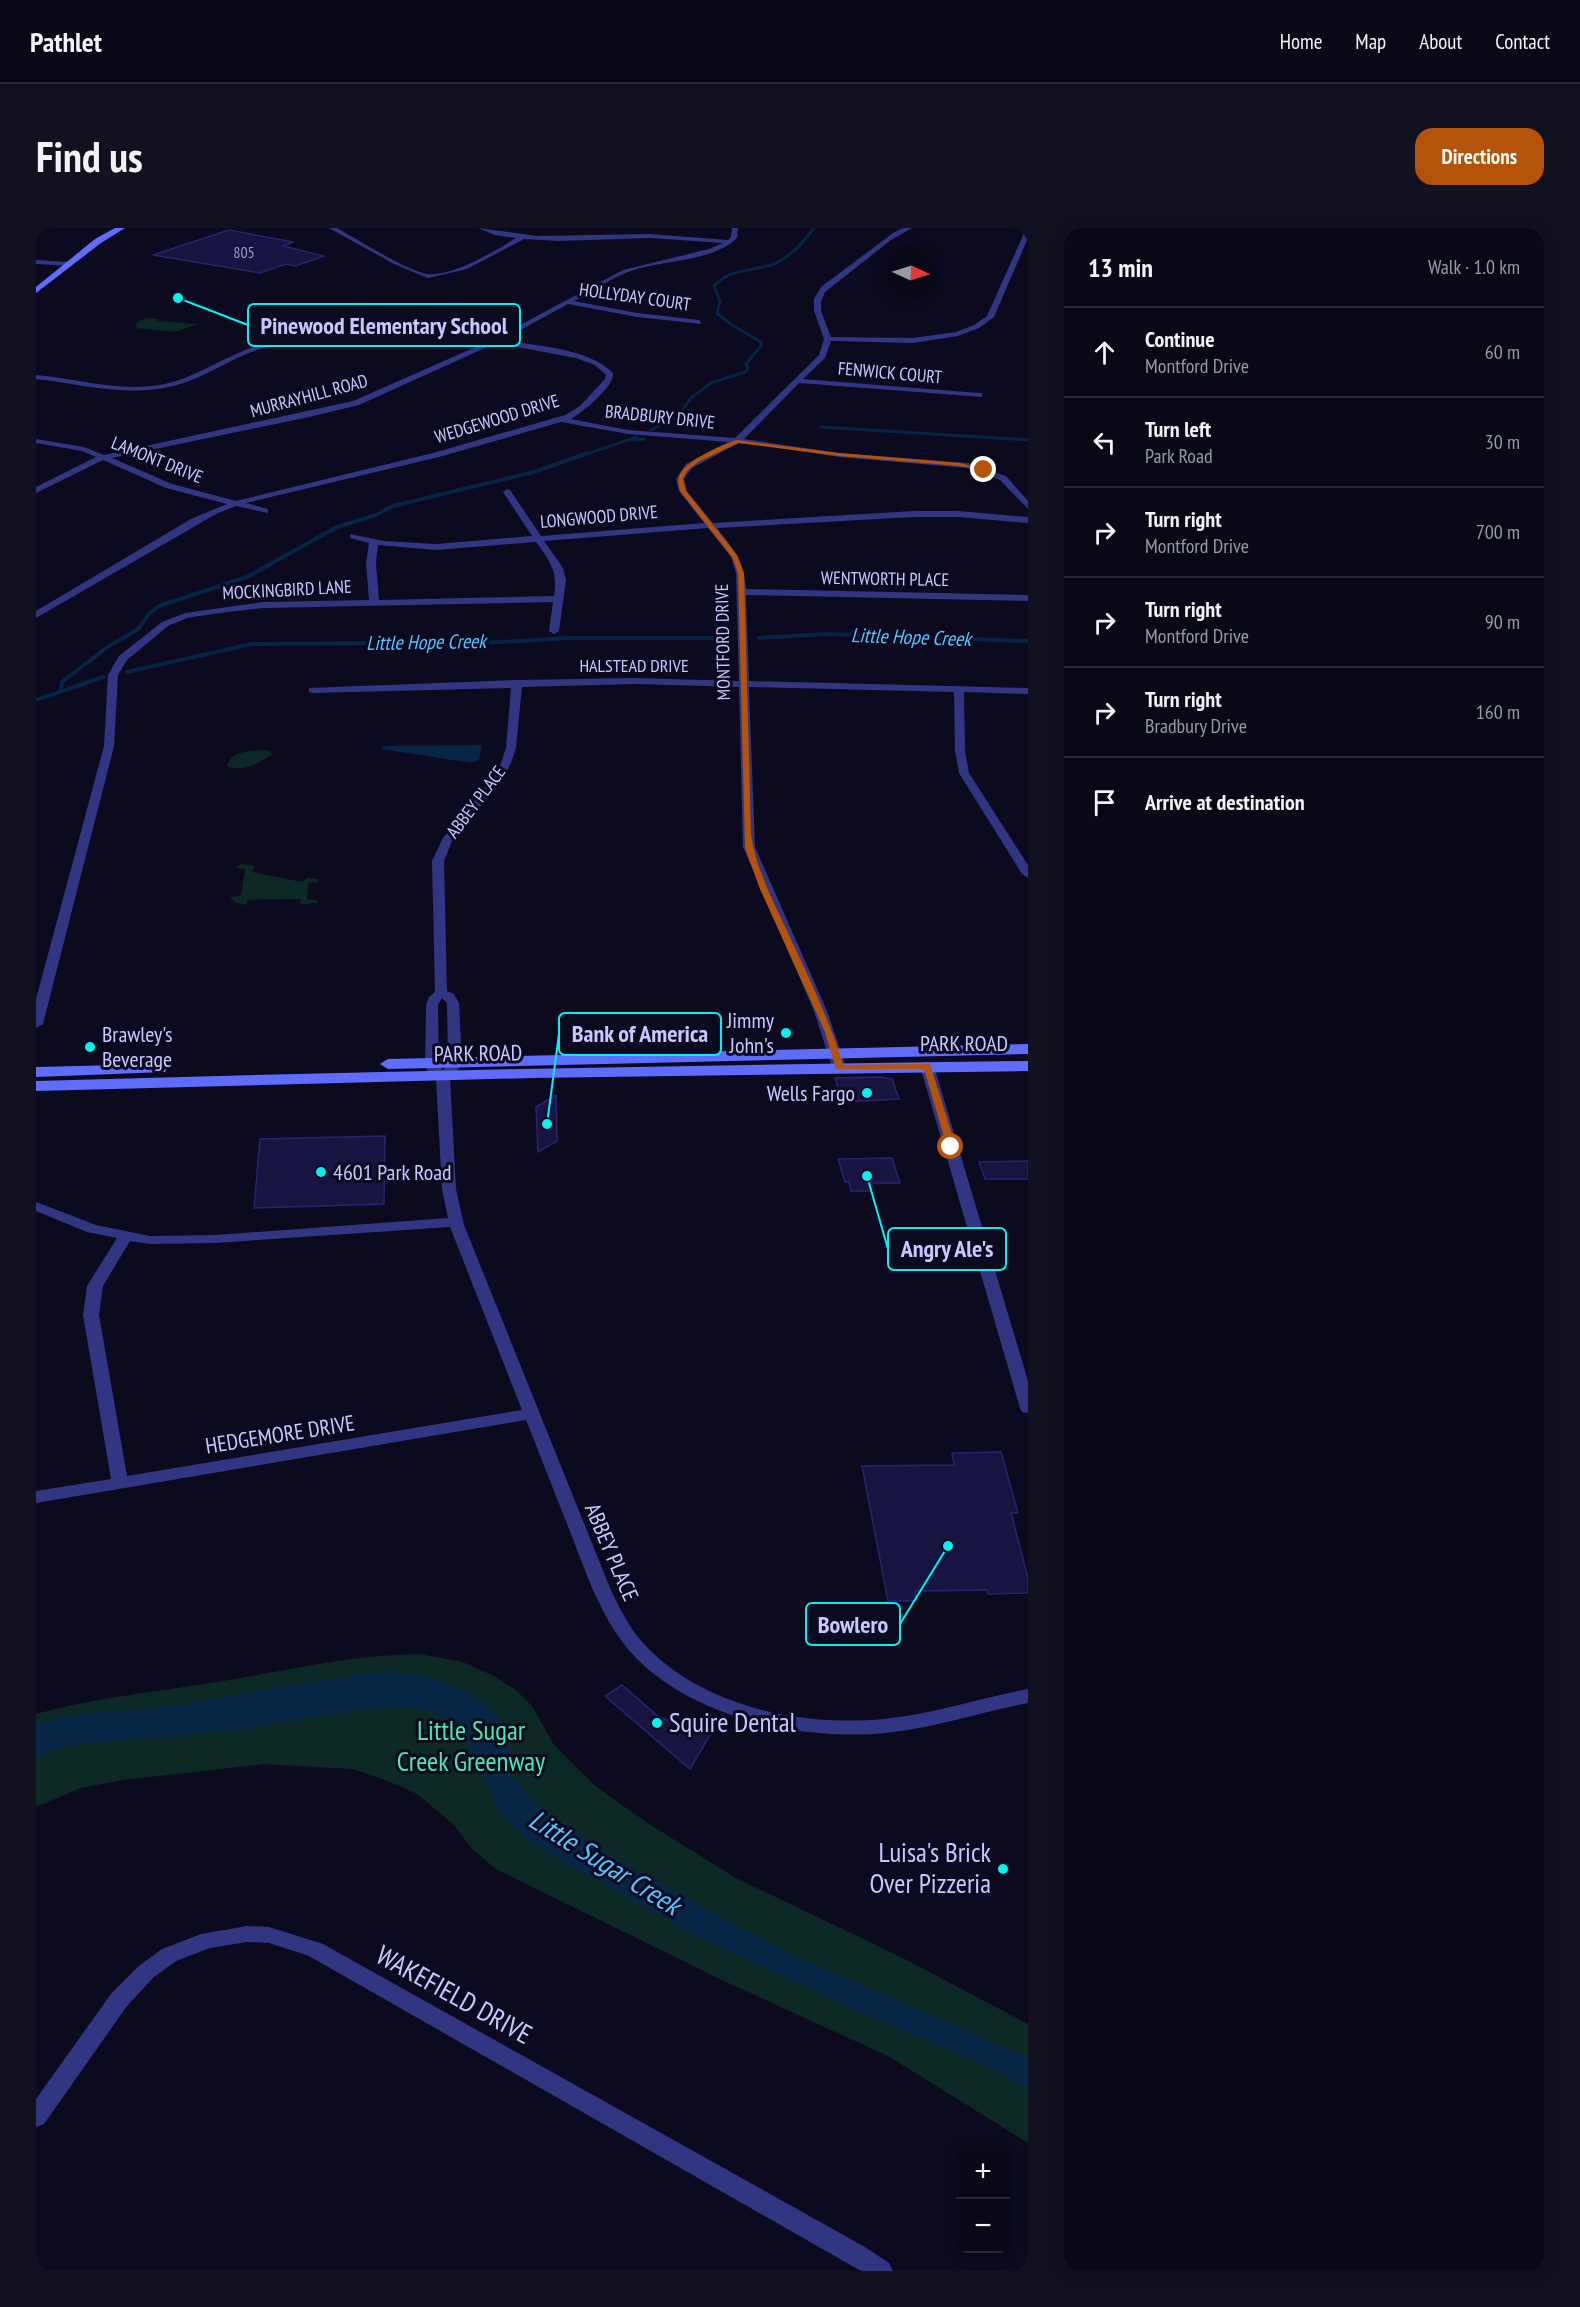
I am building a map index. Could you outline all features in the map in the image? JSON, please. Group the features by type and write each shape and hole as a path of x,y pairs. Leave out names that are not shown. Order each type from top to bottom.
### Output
{"main road":[{"path":"36,291 98,241 121,228"},
{"name":"PARK ROAD","path":"36,1072 437,1070 837,1060 1028,1049"},
{"name":"PARK ROAD","path":"36,1086 437,1070 455,1063 837,1060 927,1066 1028,1066"}],"street":[{"path":"332,228 426,276 456,270 502,250 536,228"},
{"path":"481,228 495,233 523,237 583,239 670,236 731,242 736,234 735,228"},
{"path":"909,228 892,236 859,264 832,280 822,291 817,304 828,339 913,340 951,335 979,326 990,317 1028,231"},
{"name":"MURRAYHILL ROAD","path":"36,490 63,474 104,457 309,415 356,403 498,340 626,272 711,251 731,242"},
{"path":"36,262 69,264"},
{"name":"HOLLYDAY COURT","path":"567,303 637,315 699,322"},
{"name":"WEDGEWOOD DRIVE","path":"36,377 144,389 169,386 256,347 276,343 445,335 498,340 578,356 598,363 608,371 609,380 583,408 560,419 444,453 235,503 194,521 36,615"},
{"name":"MONTFORD DRIVE","path":"828,339 822,356 737,441 696,461 685,470 681,479 683,491 735,557 741,573 749,848 764,889 829,1032 837,1060"},
{"name":"FENWICK COURT","path":"798,381 979,395"},
{"name":"BRADBURY DRIVE","path":"560,419 628,432 737,441 975,468 1003,478 1028,506"},
{"name":"LAMONT DRIVE","path":"36,441 71,445 169,486 266,511"},
{"path":"507,492 558,568 561,580 554,631"},
{"name":"LONGWOOD DRIVE","path":"353,536 374,542 436,547 711,525 924,513 1028,520"},
{"path":"374,542 371,563 374,603"},
{"name":"WENTWORTH PLACE","path":"742,592 1028,598"},
{"name":"MOCKINGBIRD LANE","path":"36,1024 108,746 111,682 123,658 165,624 185,616 263,605 558,599"},
{"name":"HALSTEAD DRIVE","path":"313,690 636,681 1028,691"},
{"name":"ABBEY PLACE","path":"517,683 511,748 506,763 499,777 447,840 438,861 441,993 435,997 432,1005 449,1189 456,1222 612,1612 633,1642 647,1657 682,1682 723,1703 765,1718 840,1728 886,1726 1028,1696"},
{"path":"959,689 960,751 964,773 1028,874"},
{"path":"441,993 449,997 453,1003 455,1063"},
{"path":"927,1066 1028,1408"},
{"path":"36,1206 92,1229 125,1237 160,1240 214,1239 456,1222"},
{"path":"120,1483 90,1315 95,1286 125,1237"},
{"name":"HEDGEMORE DRIVE","path":"36,1497 532,1414"},
{"name":"WAKEFIELD DRIVE","path":"36,2117 119,2000 150,1969 169,1955 208,1940 247,1934 269,1935 316,1950 857,2255 881,2271"}],"green space":[{"path":"146,318 198,324 175,332 136,328 137,326 134,325"},
{"path":"271,751 272,754 256,764 244,768 227,766 237,754"},
{"path":"241,864 255,866 252,872 302,882 307,878 317,879 319,882 308,883 307,899 317,900 318,903 301,904 300,899 247,900 246,905 236,903 230,897 241,896 245,869 235,868"},
{"name":"Little Sugar Creek Greenway","path":"419,1654 463,1662 494,1676 516,1690 532,1706 554,1745 594,1785 646,1822 736,1878 901,1957 1028,2024 1028,2143 888,2056 726,1982 496,1869 472,1849 454,1825 417,1794 353,1769 264,1764 123,1780 81,1788 36,1807 36,1714 101,1700 366,1657"}],"water":[{"path":"482,745 479,760 472,763 381,749 384,746"},
{"name":"Little Sugar Creek","path":"380,1672 412,1673 432,1678 466,1692 487,1706 501,1722 507,1735 512,1777 546,1815 629,1866 795,1956 1028,2058 1028,2089 992,2068 862,2013 695,1935 567,1864 524,1837 502,1816 477,1762 457,1727 435,1713 408,1707 363,1709 243,1729 72,1745 36,1756 36,1725 68,1716 180,1705"}],"building":[{"path":"229,230 293,242 283,246 324,256 295,266 286,264 260,273 153,255"},
{"name":"Wells Fargo","path":"835,1078 892,1079 899,1099 842,1102"},
{"path":"556,1095 557,1141 538,1152 536,1107"},
{"name":"4601 Park Road","path":"385,1136 384,1204 254,1208 260,1139"},
{"path":"892,1158 900,1183 869,1183 871,1191 851,1191 849,1182 845,1182 838,1159"},
{"path":"1028,1161 1028,1179 985,1179 979,1162"},
{"path":"1001,1452 1018,1513 1011,1513 1028,1578 1028,1593 988,1594 987,1590 915,1591 917,1601 888,1601 862,1466 954,1465 952,1453"},
{"name":"Squire Dental","path":"622,1685 659,1717 710,1735 690,1769 605,1696"}],"waterway":[{"path":"651,430 677,417 691,398 711,383 745,372 748,369 746,364 761,346 761,342 717,313 720,301 714,286 734,273 771,265 784,259 814,228"},
{"path":"821,427 1028,440"},
{"path":"584,455 637,437"},
{"path":"633,440 644,439"},
{"path":"61,691 62,682 109,646 137,630 149,614 159,606 247,577 337,527 376,515 393,506 534,472 588,453"},
{"name":"Little Hope Creek","path":"759,638 826,634 1028,641"},
{"name":"Little Hope Creek","path":"127,672 252,644 503,642 567,638 729,638"},
{"name":"Little Hope Creek","path":"36,700 103,677"}],"place":[{"name":"Pinewood Elementary School","path":"178,298"},
{"name":"Jimmy John's","path":"786,1033"},
{"name":"Brawley's Beverage","path":"90,1047"},
{"name":"Wells Fargo","path":"867,1093"},
{"name":"Bank of America","path":"547,1124"},
{"name":"4601 Park Road","path":"321,1172"},
{"name":"Angry Ale's","path":"867,1176"},
{"name":"Bowlero","path":"948,1546"},
{"name":"Squire Dental","path":"657,1723"},
{"name":"Luisa's Brick Over Pizzeria","path":"1003,1869"}],"route":[{"path":"951,1147 927,1066 839,1067 833,1041 764,889 749,848 747,834 741,573 735,557 683,491 681,479 685,470 696,461 737,441 839,455 943,463 984,470"}]}
